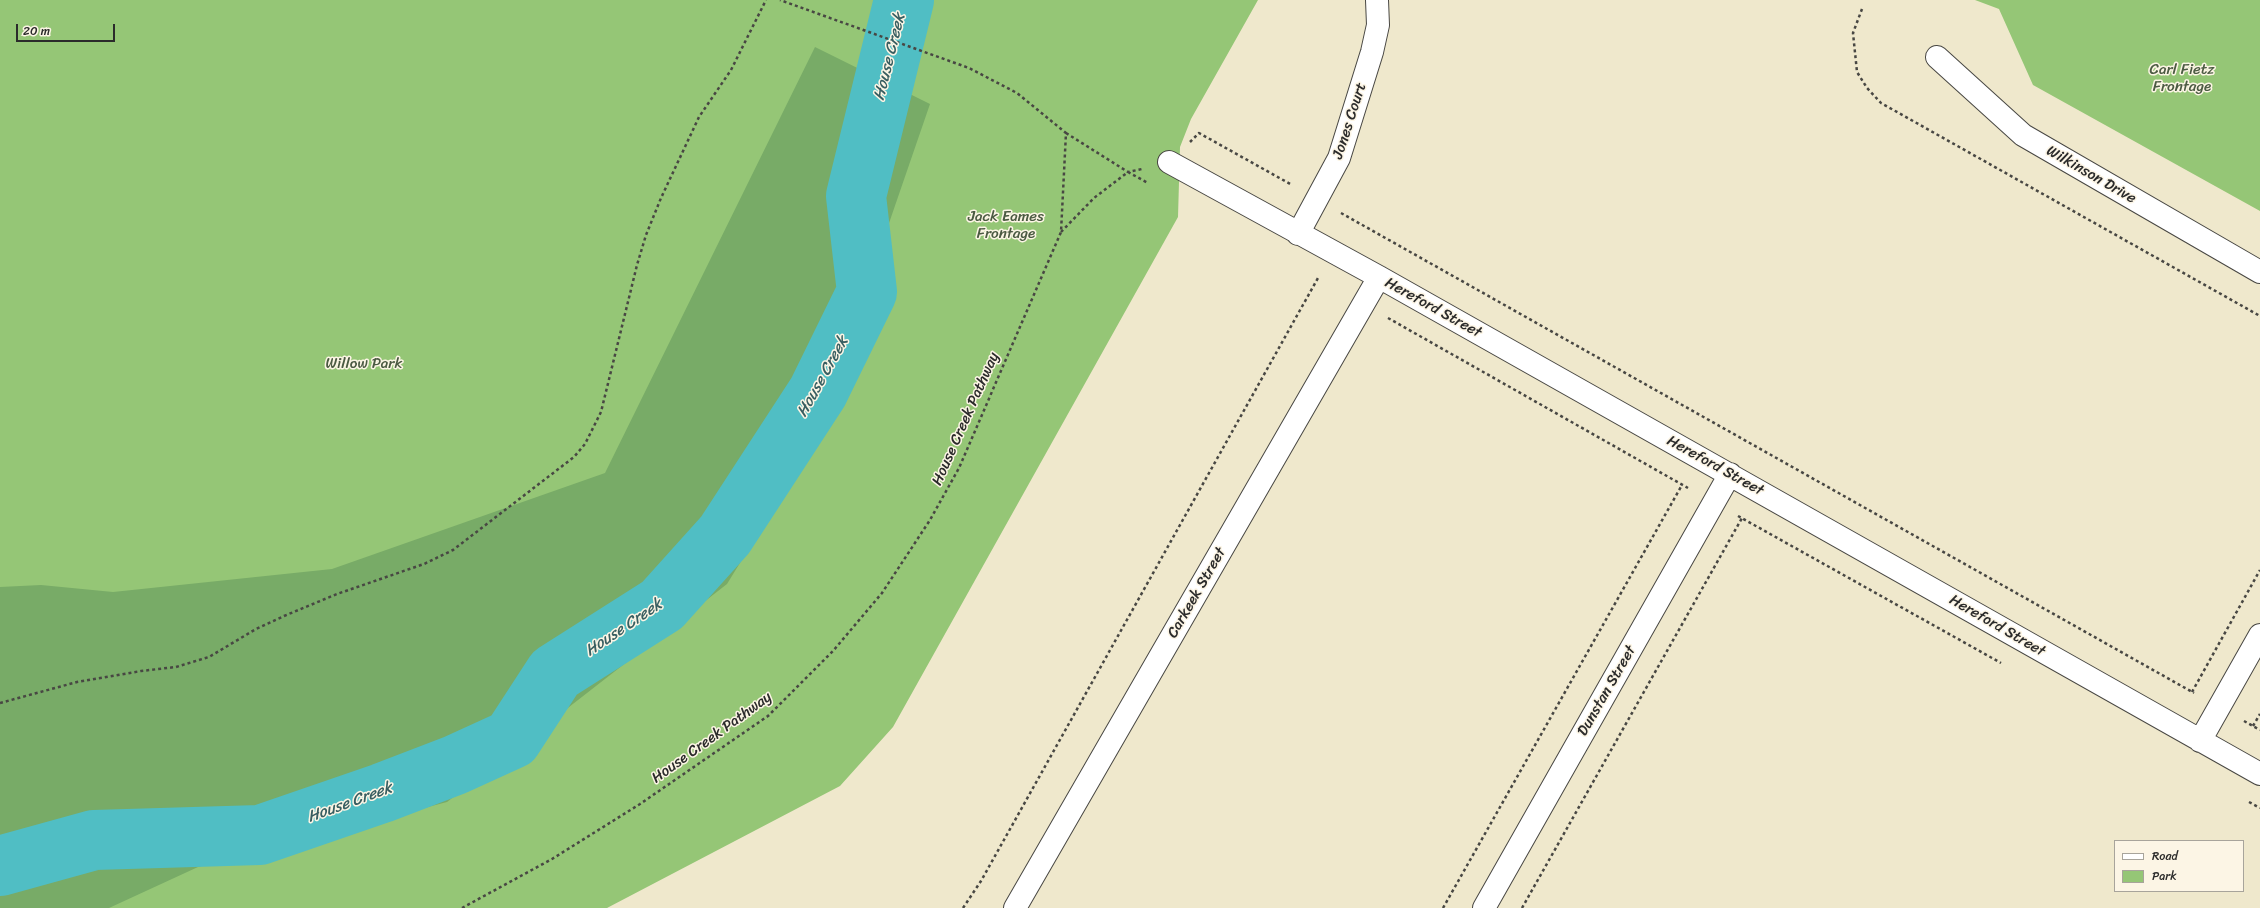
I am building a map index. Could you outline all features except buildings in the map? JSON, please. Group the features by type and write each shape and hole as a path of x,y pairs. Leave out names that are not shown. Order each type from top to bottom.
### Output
{"street":[{"name":"Jones Court","path":"1298,234 1339,158 1372,52 1378,25 1377,0"},
{"name":"Wilkinson Drive","path":"1937,57 2023,135 2260,272"},
{"name":"Hereford Street","path":"1169,162 1379,277 2260,774"},
{"name":"Carkeek Street","path":"1015,908 1379,277"},
{"name":"Dunstan Street","path":"1484,908 1730,474"},
{"path":"2200,741 2260,635"}],"path":[{"path":"0,703 77,682 141,671 176,667 209,657 251,632 284,616 337,594 424,564 453,550 574,457 585,444 601,412 637,265 646,235 661,198 699,117 731,70 766,0"},
{"path":"780,0 969,68 1017,94 1066,132 1128,172"},
{"path":"1862,9 1852,34 1857,72 1867,88 1881,102 2260,316"},
{"name":"House Creek Pathway","path":"462,908 552,859 640,804 762,720 833,651 882,593 930,520 959,468 1061,232 1066,132"},
{"path":"1061,232 1094,198 1128,172 1169,162 1200,133 2260,730"},
{"path":"962,908 985,874 1318,278 1324,282"},
{"path":"1363,304 2004,665"},
{"path":"1443,908 1682,485"},
{"path":"1522,908 1742,518"},
{"path":"2192,692 2260,570"},
{"path":"2253,726 2260,714"},
{"path":"2246,800 2260,808"}],"green space":[{"name":"Willow Park","path":"0,0 1258,0 1191,119 1180,147 1178,217 893,727 840,786 607,908 0,908"},
{"name":"Carl Fietz Frontage","path":"1975,0 2260,0 2260,211 2033,85 1999,9"},
{"path":"815,47 930,104 813,444 727,584 447,802 198,867 109,908 0,908 0,587 41,585 113,592 332,569 605,473"}],"waterway":[{"name":"House Creek","path":"0,866 94,840 260,835 382,793 455,765 512,739 555,673 662,605 725,535 818,392 867,292 856,196 904,0"}],"park label":[{"name":"Jack Eames Frontage","path":"1006,226"}]}
